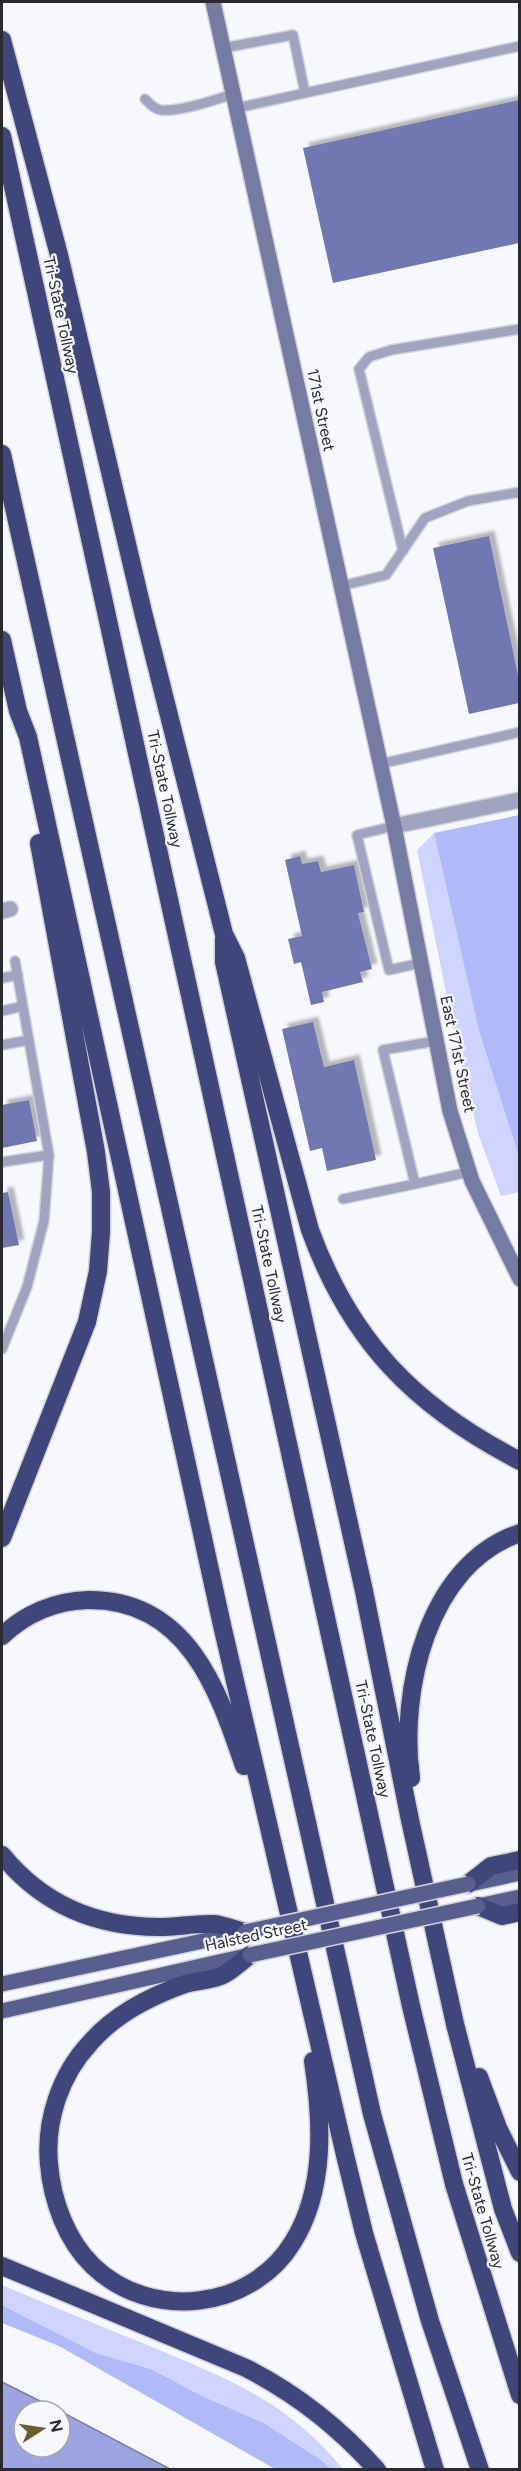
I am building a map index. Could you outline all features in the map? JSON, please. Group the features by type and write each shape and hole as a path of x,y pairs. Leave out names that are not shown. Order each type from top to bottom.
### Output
{"highway":[{"path":"2,40 59,255 143,612 224,934 236,958 310,1230 325,1268 345,1306 387,1364 425,1401 473,1435 519,1461"},
{"name":"Tri-State Tollway","path":"2,136 411,2006 454,2184 519,2395"},
{"path":"2,454 366,2090 401,2224 430,2321 480,2469"},
{"path":"2,640 18,711 28,737 219,1613 364,2233 435,2469"},
{"path":"2,1538 82,1340 95,1288 101,1232 96,1152 18,739 18,711"},
{"path":"224,934 224,962 354,1546 455,2024 503,2209 519,2253"},
{"path":"415,1841 419,1818 411,1773 409,1736 414,1682 423,1642 443,1598 460,1575 491,1547 519,1533"},
{"path":"2,1636 37,1611 79,1600 102,1601 127,1606 148,1614 174,1631 196,1655 227,1716 264,1831 279,1864"},
{"path":"2,1855 37,1891 80,1914 117,1924 177,1927 214,1924 245,1932"},
{"path":"468,1884 491,1866 519,1860"},
{"path":"478,1906 501,1916 519,1912"},
{"path":"250,1955 224,1975 170,1990 148,2000 114,2021 89,2043 62,2086 51,2120 50,2179 61,2216 69,2233 92,2264 106,2277 120,2286 147,2297 175,2301 205,2300 250,2285 275,2266 285,2254 303,2225 309,2207 319,2149 317,2086 306,2021 309,1994"},
{"path":"455,2024 474,2062 490,2108 519,2172"},
{"path":"2,2266 246,2368 269,2380 331,2423 376,2469"}],"main road":[{"name":"Halsted Street","path":"2,1984 519,1873"},
{"name":"Halsted Street","path":"2,2011 519,1897"}],"street":[{"name":"171st Street","path":"213,2 394,826"},
{"path":"394,826 519,800"},
{"name":"East 171st Street","path":"394,826 450,1111 469,1172 519,1279"}],"lane":[{"path":"223,48 293,35 305,93"},
{"path":"145,99 152,106 161,110 305,93 519,46"},
{"path":"403,551 359,369 369,357 391,350 519,330"},
{"path":"341,586 386,575 425,518 468,501 519,492"},
{"path":"380,764 519,732"},
{"path":"394,826 357,835 389,970 421,963"},
{"path":"2,1349 27,1287 44,1221 49,1155 15,961"},
{"path":"2,978 18,975"},
{"path":"2,1011 23,1006"},
{"path":"2,1045 29,1040"},
{"path":"415,1184 383,1050 436,1041"},
{"path":"2,1162 49,1155"},
{"path":"343,1199 469,1172"}],"shaded area":[{"path":"520,815 519,1157 479,1031 434,833"},
{"path":"434,833 479,1031 519,1157 519,1192 501,1196 479,1136 463,1075 417,850"},
{"path":"2,2285 202,2368 253,2393 299,2424 343,2469 331,2469 264,2423 202,2396 151,2369 96,2353 2,2305"},
{"path":"2,2305 96,2353 151,2369 202,2396 264,2423 331,2469 275,2469 59,2346 2,2323"},
{"path":"2,2382 36,2399 12,2399 12,2459 72,2459 72,2417 170,2469 2,2469"}],"building":[{"path":"519,100 519,243 333,283 303,148"},
{"path":"489,536 519,680 519,703 469,714 433,548"},
{"path":"300,856 302,864 318,861 321,872 354,865 364,912 358,913 372,969 360,972 363,982 322,992 324,1002 311,1005 301,962 294,964 288,939 302,936 285,860"},
{"path":"313,1022 324,1067 354,1060 376,1160 327,1171 322,1148 310,1151 282,1029"},
{"path":"29,1100 37,1141 2,1148 2,1105"},
{"path":"8,1192 19,1245 2,1248 2,1193"}]}
